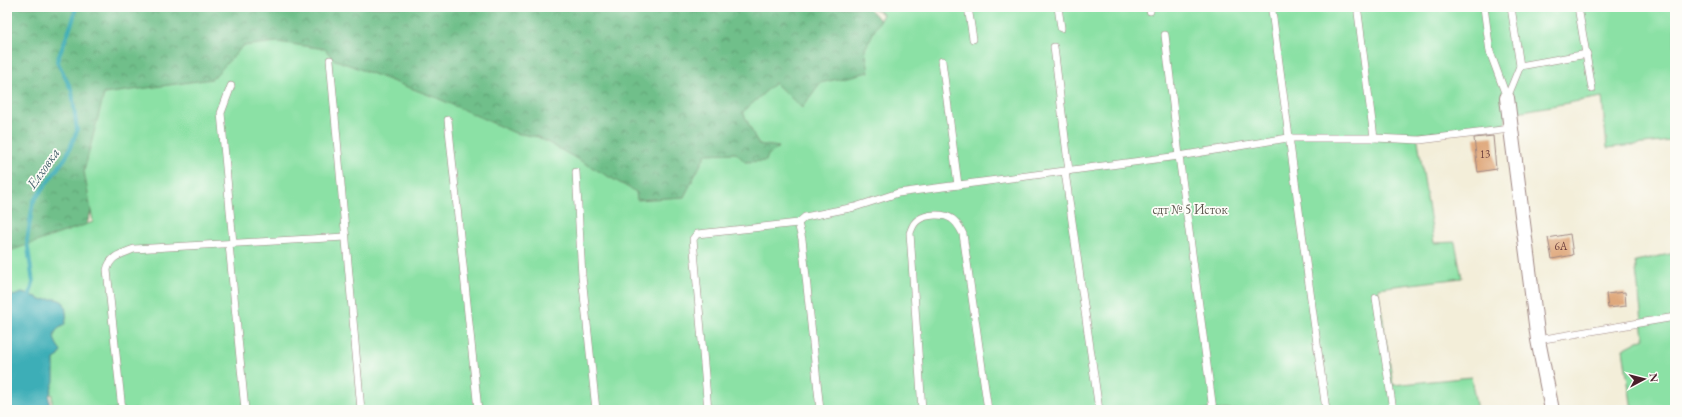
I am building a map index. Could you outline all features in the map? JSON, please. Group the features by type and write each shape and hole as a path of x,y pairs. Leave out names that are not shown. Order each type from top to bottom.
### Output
{"street":[{"path":"1507,98 1538,340 1552,410"}],"lane":[{"path":"968,7 973,39"},
{"path":"1058,7 1061,28"},
{"path":"1484,7 1490,52 1507,98"},
{"path":"1507,98 1520,66 1511,7"},
{"path":"1578,7 1592,89"},
{"path":"1272,11 1326,410"},
{"path":"1358,13 1374,138"},
{"path":"1165,34 1179,156 1213,410"},
{"path":"1054,47 1067,172 1099,410"},
{"path":"1520,66 1587,54"},
{"path":"330,60 361,410"},
{"path":"942,61 958,185"},
{"path":"231,86 221,113 245,410"},
{"path":"448,120 478,410"},
{"path":"708,410 693,240 694,236 697,234 798,223 805,217 855,207 898,193 1067,172 1179,156 1288,138 1374,138 1420,140 1510,129"},
{"path":"576,172 582,276 596,410"},
{"path":"922,410 910,233 913,225 918,220 926,216 940,215 951,217 958,224 963,234 988,410"},
{"path":"798,223 802,239 820,410"},
{"path":"122,410 107,270 108,264 113,258 134,250 345,238"},
{"path":"1376,298 1394,410"},
{"path":"1538,340 1675,317"}],"green space":[{"path":"7,7 868,7 919,65 911,106 659,224 98,193 76,253 7,325"},
{"name":"сдт № 5 Исток","path":"871,7 1675,7 1675,177 1671,141 1607,148 1602,97 1506,114 1505,124 1417,134 1434,243 1455,242 1462,278 1378,288 1393,385 1471,377 1477,410 52,410 52,394 7,396 7,252 93,222 84,171 104,94 212,79 243,46 277,42 325,49 333,59 437,98 515,133 538,137 636,192 637,200 684,197 706,154 736,153 745,162 766,161 768,155 779,147 758,144 743,112 775,83 802,108 820,83 869,72 865,49 883,14"},
{"path":"1675,253 1675,410 1632,410 1623,349 1644,338 1635,261"}],"water":[{"path":"7,291 13,296 22,293 37,297 39,300 55,299 64,303 66,320 64,325 56,331 54,336 61,351 59,356 54,359 54,381 49,397 50,410 7,410"}],"building":[{"path":"1493,136 1496,169 1478,172 1474,138"},
{"path":"1570,234 1573,255 1552,259 1548,238"},
{"path":"1625,292 1626,306 1608,308 1606,294"}],"waterway":[{"name":"Елховка","path":"28,301 33,283 27,241 33,202 66,157 77,131 72,91 57,61 73,20 76,7"}]}
